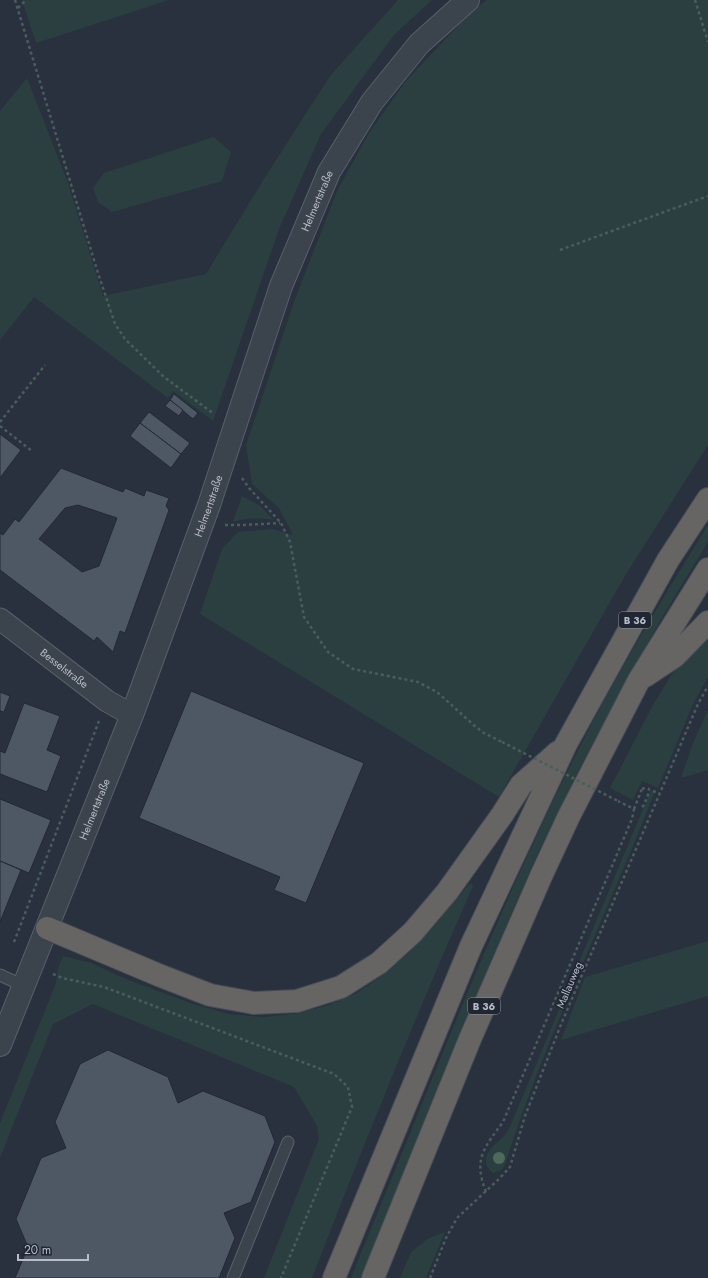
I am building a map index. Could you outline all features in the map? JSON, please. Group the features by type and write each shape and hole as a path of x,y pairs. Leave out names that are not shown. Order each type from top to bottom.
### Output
{"highway":[{"name":"B 36","path":"334,1278 471,946 566,744 668,560 708,499"},
{"name":"B 36","path":"373,1278 470,1039 569,816 639,680 708,568"},
{"path":"639,680 675,656 708,622"},
{"path":"47,928 210,995 254,1004 296,1000 340,987 379,963 413,932 447,892 502,815 521,785 566,744"}],"street":[{"name":"Helmertstraße","path":"0,1045 132,715 209,505 281,286 329,172 372,102 419,44 468,0"},
{"name":"Besselstraße","path":"0,619 106,701 132,715"}],"lane":[{"path":"0,975 24,986"},
{"path":"233,1278 288,1142"}],"path":[{"path":"15,0 98,273 115,324 126,339 164,377 214,414"},
{"path":"18,8 26,0"},
{"path":"695,0 708,42"},
{"path":"560,250 708,196"},
{"path":"0,422 45,366"},
{"path":"0,426 32,451"},
{"path":"225,454 249,488 281,523 290,542 304,617 328,652 354,669 418,682 437,692 484,733 634,809"},
{"path":"209,505 222,525 281,523"},
{"name":"Mallauweg","path":"430,1278 446,1238 457,1218 486,1192 510,1167 525,1116 562,1022 698,704 708,686"},
{"path":"106,701 9,955 62,978 104,987 334,1074 348,1087 352,1107 281,1278"},
{"path":"486,1192 481,1180 480,1162 486,1146 503,1122 632,819 634,809 642,790 645,788 649,789 642,807"},
{"path":"653,791 660,794"}],"shaded area":[{"path":"22,0 169,0 36,43"},
{"path":"398,0 432,0 394,35 321,134 279,229 213,421 173,391 168,398 34,297 0,340 0,111 27,78 68,183 103,296 206,274 267,174 330,76"},
{"path":"487,0 708,0 708,445 626,574 499,797 200,614 222,549 238,532 272,529 293,535 279,508 252,484 246,445 296,296 338,189 369,133 406,81 472,11"},
{"path":"214,137 231,152 222,181 112,212 98,202 93,188 104,173"},
{"path":"242,496 259,505 274,520 254,518 233,522"},
{"path":"708,525 708,542 663,616 619,695 576,775 536,857 459,1034 361,1278 351,1278 481,962 516,881 553,802 572,762 620,671"},
{"path":"708,634 708,677 693,704 658,788 642,781 633,800 610,788 653,705 670,677 683,659"},
{"path":"708,710 708,770 681,778 693,743"},
{"path":"651,790 653,792 654,790 655,791 557,1023 521,1117 505,1165 497,1172 493,1173 486,1164 487,1154 509,1129"},
{"path":"470,883 473,886 390,1081 312,1278 264,1278 319,1139 317,1126 294,1087 93,1004 53,1024 0,1158 0,1123 56,983 58,968 63,956 91,963 126,979 193,1004 229,1014 263,1017 293,1014 326,1006 355,994 379,978 430,931"},
{"path":"708,941 708,996 561,1040 585,977"},
{"path":"445,1232 426,1278 400,1278 411,1252 429,1238"}],"building":[{"path":"174,394 198,413 193,419 170,400"},
{"path":"170,400 183,410 179,416 165,406"},
{"path":"149,412 190,443 181,454 140,423"},
{"path":"140,423 181,454 171,468 130,436"},
{"path":"0,434 21,450 0,478"},
{"path":"61,468 123,492 125,488 144,496 146,490 169,498 166,506 169,510 125,633 120,631 113,652 97,637 94,641 0,570 0,533 3,535 15,519 19,522","holes":["78,505 117,518 99,566 82,572 39,539 65,508"]},
{"path":"191,691 364,763 306,903 274,890 280,877 139,818"},
{"path":"0,692 10,696 4,712 0,711"},
{"path":"24,703 60,716 47,750 61,756 47,792 0,774 0,751 5,753"},
{"path":"0,799 51,820 29,873 0,861"},
{"path":"0,861 21,870 0,922"},
{"path":"108,1050 168,1077 178,1103 203,1091 265,1116 275,1142 251,1202 224,1213 235,1238 219,1278 15,1278 28,1247 16,1219 41,1158 66,1148 55,1122 80,1064"}]}
